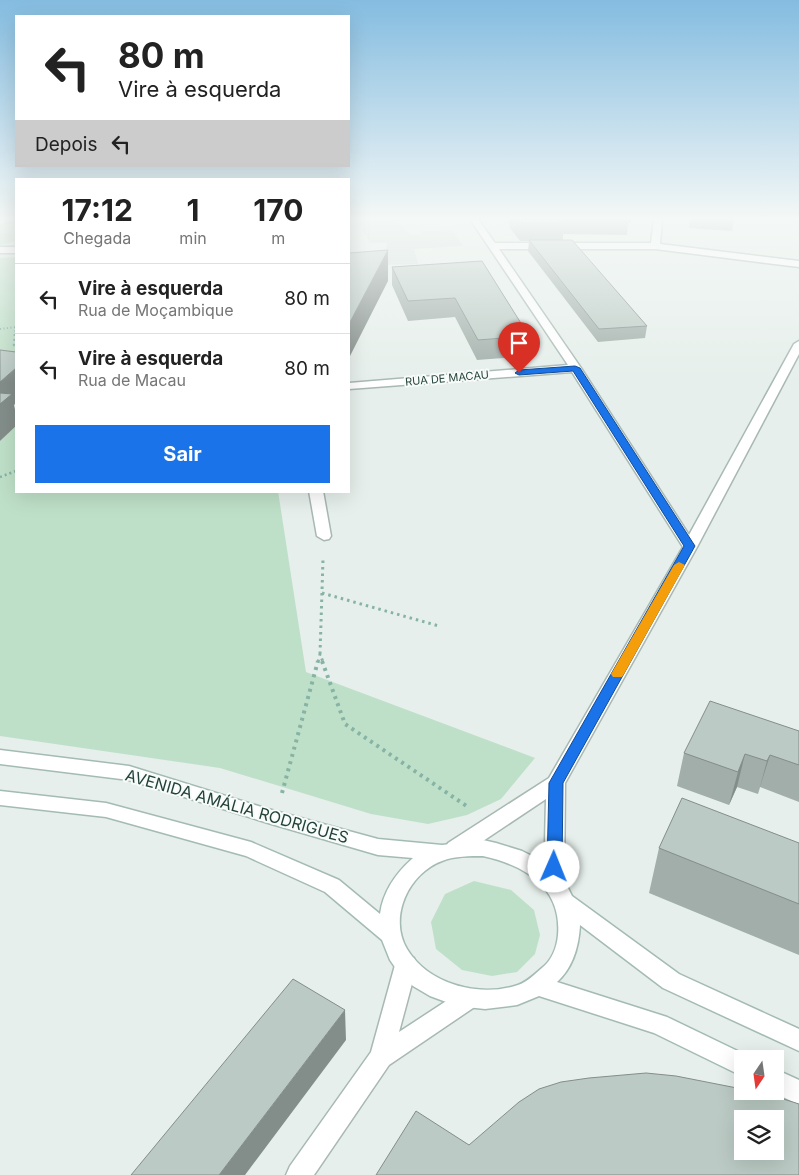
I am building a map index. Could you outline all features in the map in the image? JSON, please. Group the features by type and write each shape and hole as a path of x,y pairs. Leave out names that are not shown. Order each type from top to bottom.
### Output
{"street":[{"path":"511,274 575,368 690,546"},
{"path":"449,851 483,848 510,854 535,866 554,884 566,903 571,926 568,948 556,969 538,986 517,996 468,999 444,992 422,980 406,965 397,951 392,936 389,915 394,894 406,876 422,862 449,851 556,783 690,546 799,344"},
{"name":"RUA DE MACAU","path":"350,386 575,368"},
{"path":"316,493 324,536"},
{"name":"AVENIDA AMÁLIA RODRIGUES","path":"0,758 130,773 268,816 378,847 449,851"},
{"path":"554,884 556,783"},
{"path":"0,798 106,810 250,850 332,886 392,936"},
{"path":"566,903 671,981 799,1040"},
{"path":"299,1175 381,1057 406,965"},
{"path":"538,986 659,1024 734,1061"},
{"path":"381,1057 468,999"},
{"path":"784,1086 799,1093"}],"path":[{"path":"0,329 15,327 15,346"},
{"path":"0,477 15,471"},
{"path":"268,816 285,789 320,654 324,536"},
{"path":"322,594 439,626"},
{"path":"320,654 346,724 478,814 500,820"}],"green space":[{"path":"0,274 15,274 15,373 0,369"},
{"path":"15,427 15,493 278,493 306,672 535,758 501,799 467,815 428,824 371,814 220,768 0,736 0,441"},
{"path":"474,881 511,890 534,910 540,935 535,954 517,972 492,976 462,970 436,949 431,922 445,894"}],"building":[{"path":"350,274 375,274 350,322"},
{"path":"395,274 490,274 529,336 478,340 455,298 408,301"},
{"path":"556,274 602,274 647,326 599,329"},
{"path":"0,350 15,352 15,369 0,382"},
{"path":"0,393 12,394 0,404"},
{"path":"710,701 799,731 799,765 770,755 767,761 745,754 738,772 684,753"},
{"path":"682,798 799,843 799,904 659,848"},
{"path":"293,979 345,1010 219,1175 131,1175"},
{"path":"646,1073 676,1076 734,1087 734,1100 784,1099 799,1104 799,1175 376,1175 416,1111 469,1145 519,1102 539,1089 561,1082"}],"slow traffic":[{"path":"618,674 679,565"}],"route":[{"path":"519,373 575,368 690,546 556,783 554,867"}]}
